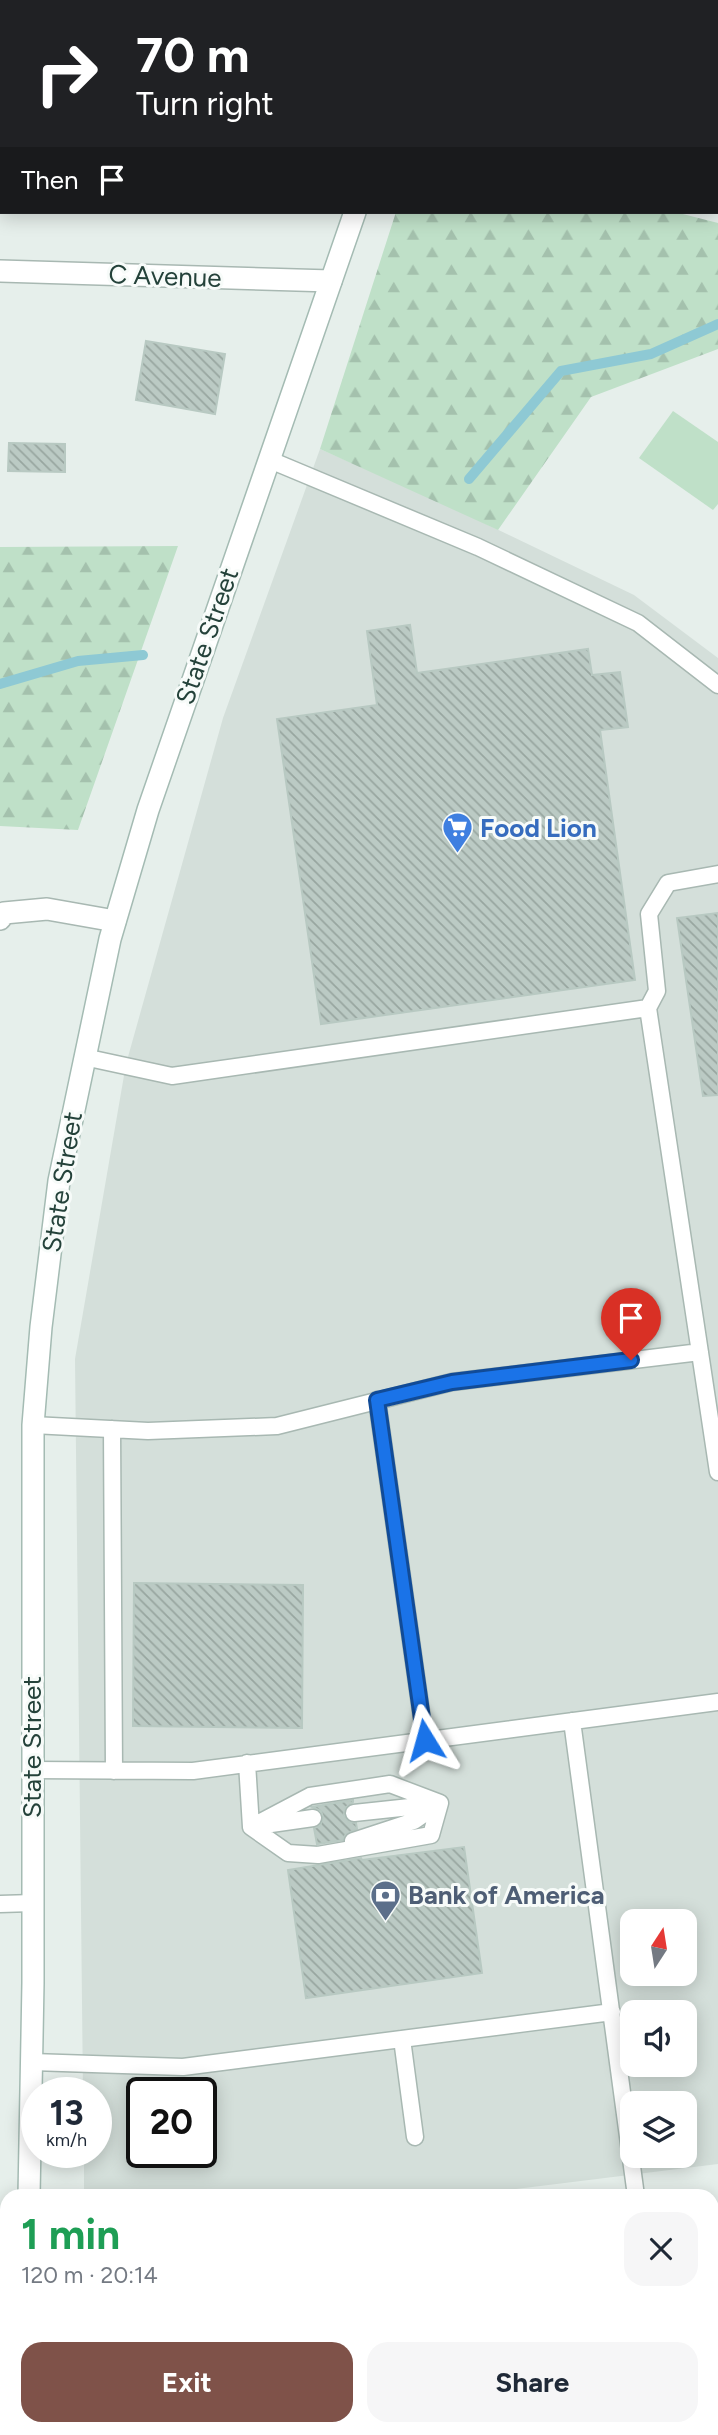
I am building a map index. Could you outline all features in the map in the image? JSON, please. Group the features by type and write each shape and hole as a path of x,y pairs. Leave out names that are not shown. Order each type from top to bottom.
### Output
{"main road":[{"name":"State Street","path":"29,2189 33,1903 33,1425 41,1327 59,1181 84,1057 116,921 165,756 354,214"},
{"name":"C Avenue","path":"0,271 331,281"},
{"path":"0,899 116,921"},
{"path":"0,919 4,913 47,909"}],"lane":[{"path":"270,460 478,547 638,623 718,685"},
{"path":"718,874 668,883 649,915 657,990 648,1008 718,1472"},
{"path":"84,1057 172,1076 648,1008"},
{"path":"33,1425 148,1431 277,1426 452,1382 700,1352"},
{"path":"377,1400 425,1740"},
{"path":"112,1429 114,1771"},
{"path":"32,1770 193,1771 718,1702"},
{"path":"572,1721 635,2189"},
{"path":"247,1763 251,1826"},
{"path":"251,1826 310,1796 390,1784 440,1803"},
{"path":"251,1826 283,1844 327,1844 359,1840 414,1821 440,1803"},
{"path":"354,1813 440,1803"},
{"path":"251,1826 313,1818"},
{"path":"0,1904 33,1903"},
{"path":"32,2062 183,2067 612,2012"},
{"path":"402,2039 415,2137"}],"shaded area":[{"path":"320,449 438,501 634,595 718,658 718,2164 697,2167 697,2091 620,2091 620,2168 686,2168 516,2189 84,2189 84,2168 112,2168 112,2077 83,2077 75,1359 126,1064 223,718"}],"green space":[{"path":"395,214 683,214 718,223 718,349 591,397 498,530 320,449"},
{"path":"673,411 718,442 718,504 713,510 639,458"},
{"path":"178,546 78,830 0,826 0,547"}],"building":[{"path":"146,341 225,354 215,414 136,400"},
{"path":"9,443 65,444 65,472 8,471"},
{"name":"Food Lion","path":"410,625 417,673 588,649 592,675 620,672 628,727 600,730 635,980 321,1024 277,719 377,705 367,631"},
{"path":"718,913 718,1095 703,1096 677,918"},
{"path":"134,1583 303,1585 302,1728 133,1726"},
{"path":"353,1800 345,1808 344,1815 349,1822 356,1823 357,1829 346,1834 343,1840 317,1844 314,1828 320,1826 323,1817 321,1811 312,1807"},
{"name":"Bank of America","path":"464,1847 482,1973 306,1998 288,1870 361,1858"}],"waterway":[{"path":"469,479 561,371 651,354 718,324"},
{"path":"0,684 78,661 143,655"}],"place":[{"name":"Food Lion","path":"457,855"},
{"name":"Bank of America","path":"385,1922"}],"route":[{"path":"425,1740 377,1400 452,1382 631,1360"}]}
